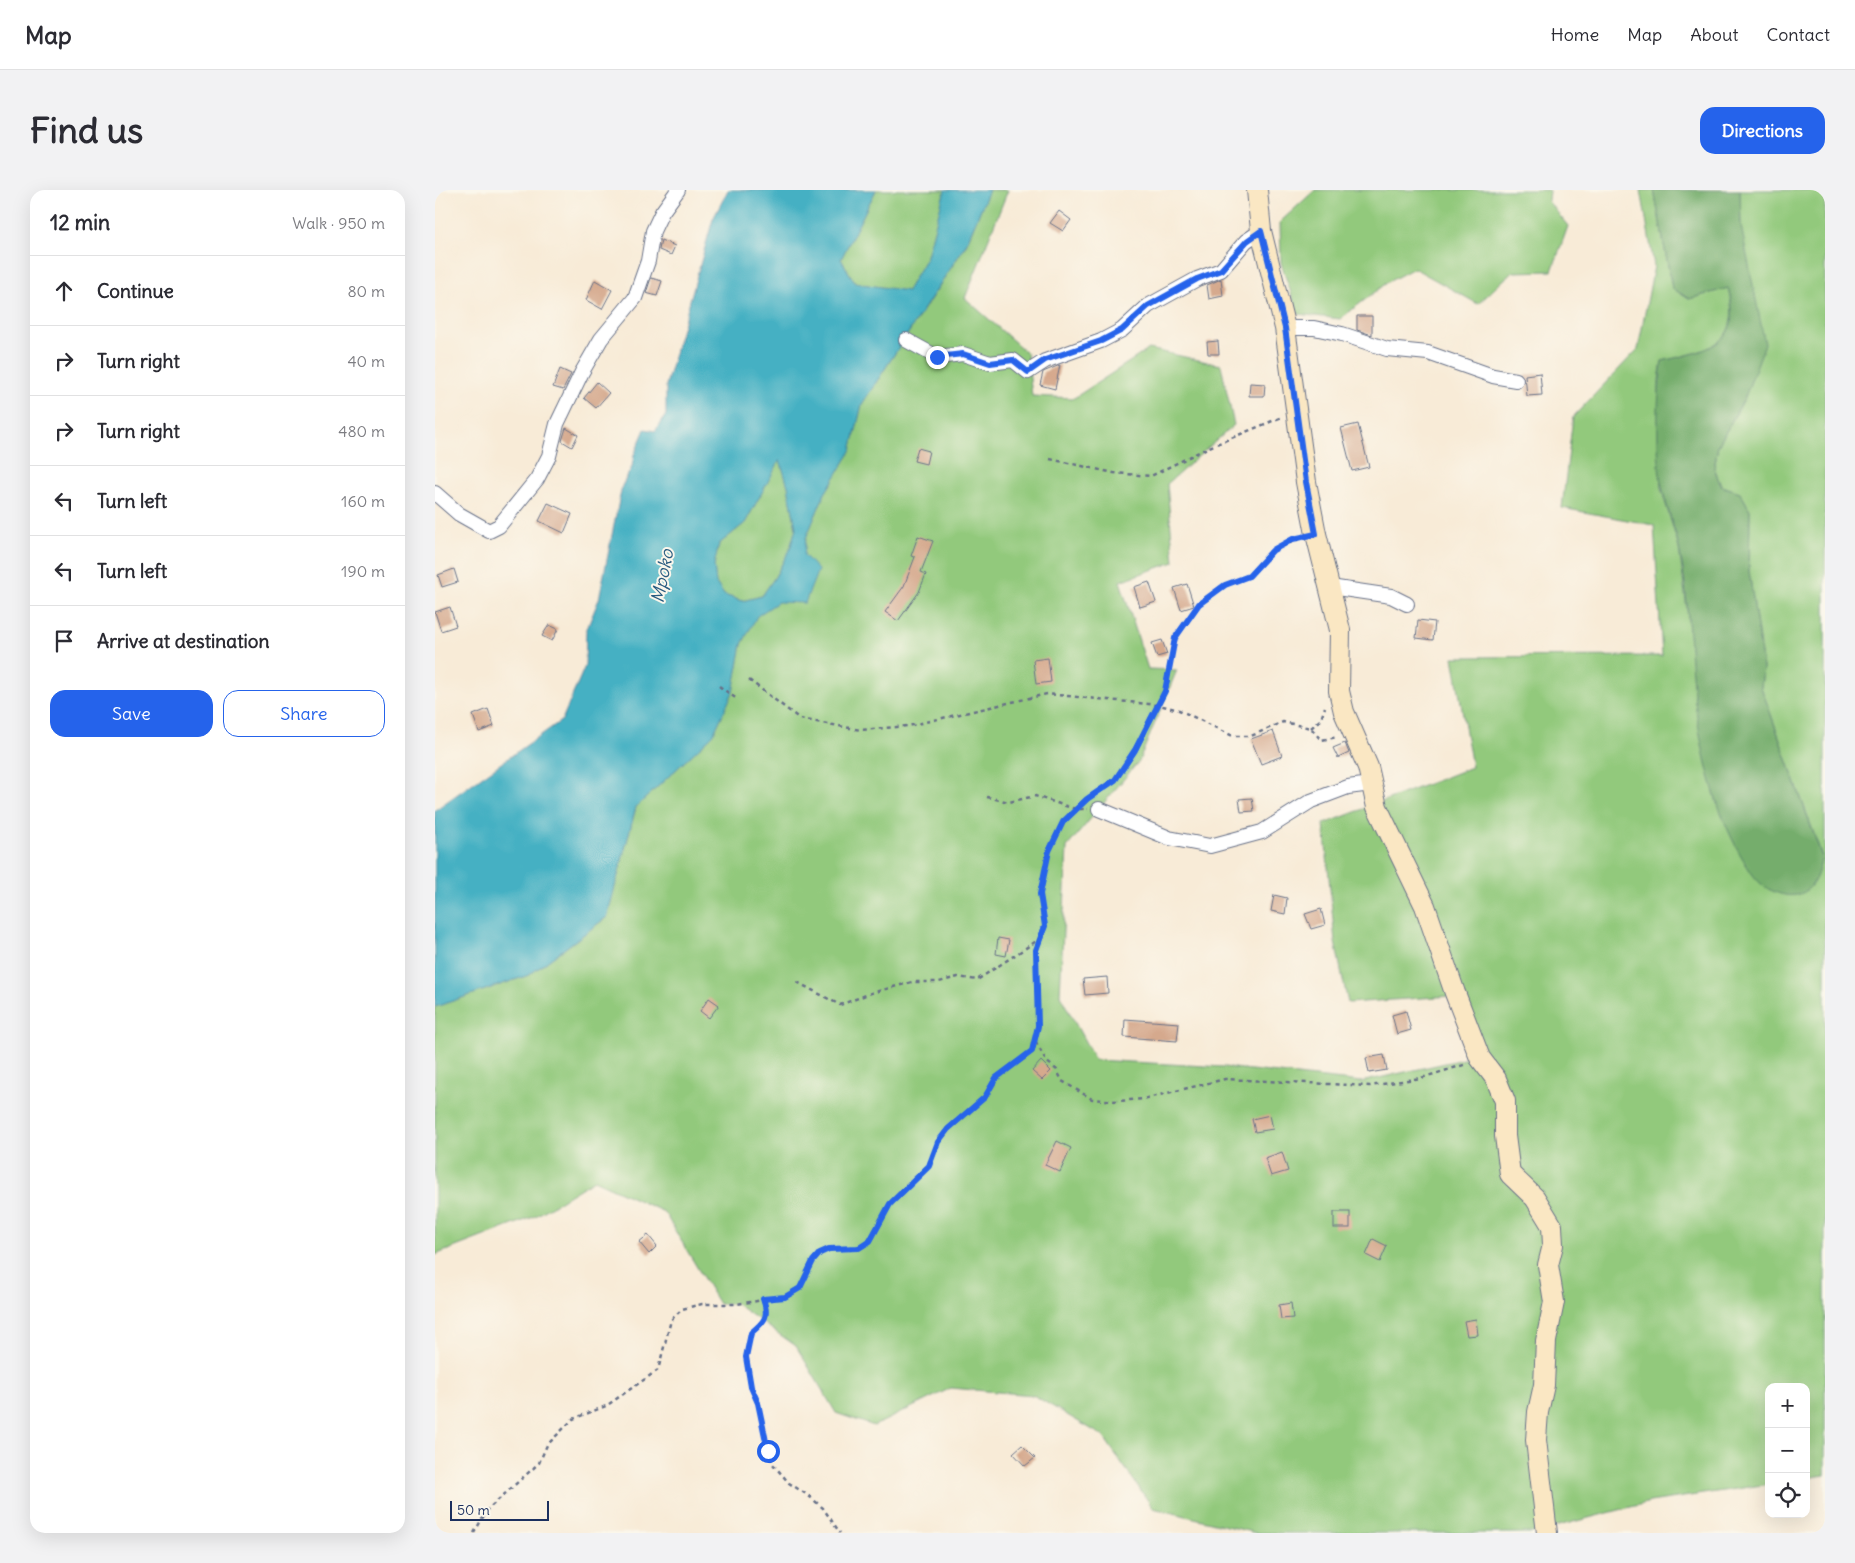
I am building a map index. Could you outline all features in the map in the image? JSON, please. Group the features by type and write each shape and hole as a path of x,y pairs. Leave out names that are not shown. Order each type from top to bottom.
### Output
{"street":[{"path":"435,493 459,514 489,531 499,526 513,511 537,479 549,456 557,424 601,338 635,298 646,268 653,231 662,212 678,190"},
{"path":"1257,190 1261,231 1285,328 1306,482 1316,534 1340,630 1339,691 1344,712 1353,729 1368,768 1377,807 1425,906 1480,1058 1497,1079 1505,1102 1505,1136 1510,1174 1535,1198 1552,1226 1553,1245 1548,1265 1554,1302 1546,1341 1544,1385 1538,1412 1535,1440 1547,1533"},
{"path":"907,340 937,357 963,354 990,363 1013,360 1028,372 1045,360 1101,341 1122,330 1148,306 1197,279 1221,270 1247,241 1261,231"},
{"path":"1285,328 1314,328 1342,334 1387,349 1428,353 1493,376 1516,380"},
{"path":"1330,587 1391,596 1407,604"},
{"path":"1099,809 1169,838 1210,846 1262,832 1311,801 1348,787 1371,784"}],"path":[{"path":"1050,459 1113,473 1151,476 1207,448 1297,411"},
{"path":"474,1533 487,1510 539,1462 547,1445 573,1419 606,1406 657,1370 671,1320 682,1309 702,1304 736,1304 785,1297 800,1288 813,1261 820,1253 829,1249 859,1248 870,1241 890,1204 929,1166 938,1142 948,1129 985,1097 996,1078 1032,1051 1036,1042 1038,1026 1036,950 1045,926 1040,894 1049,851 1063,822 1075,809 1115,780 1135,750 1165,691 1175,638 1199,604 1225,585 1249,576 1273,550 1293,539 1316,534"},
{"path":"749,680 800,719 861,730 909,726 1047,694 1159,705 1179,710 1233,736 1251,736 1283,722 1311,728 1321,740 1332,739 1353,729"},
{"path":"719,686 738,700"},
{"path":"987,797 1009,802 1035,796 1075,809 1099,809"},
{"path":"797,982 840,1005 871,993 912,982 939,982 958,977 977,980 1041,938"},
{"path":"1036,1042 1046,1061 1057,1070 1062,1081 1092,1099 1118,1101 1143,1099 1225,1079 1370,1086 1421,1078 1480,1058"},
{"path":"763,1299 767,1316 765,1322 751,1333 746,1357 751,1387 758,1403 768,1451 772,1463 789,1482 823,1508 839,1533"}],"green space":[{"path":"876,190 945,190 927,256 907,291 855,283 841,259"},
{"path":"989,190 1008,190 965,298 1027,353 1032,396 1074,398 1149,349 1221,365 1234,425 1167,484 1174,562 1120,581 1148,669 1177,670 1139,761 1067,847 1060,995 1095,1060 1224,1067 1361,1082 1472,1057 1451,996 1348,1003 1335,942 1324,824 1472,767 1453,657 1662,656 1654,525 1562,508 1573,417 1638,349 1654,266 1641,190 1654,190 1672,288 1689,299 1728,288 1731,307 1731,322 1726,334 1718,342 1707,348 1662,361 1659,380 1661,488 1679,548 1687,609 1695,702 1717,804 1822,856 1761,687 1763,668 1749,571 1750,510 1740,492 1721,486 1714,468 1718,446 1745,397 1740,190 1825,190 1825,1475 1810,1477 1810,1383 1765,1383 1765,1485 1650,1502 1531,1533 1256,1533 1153,1508 1103,1436 1033,1395 951,1388 874,1426 836,1413 796,1346 736,1304 719,1304 664,1212 594,1180 536,1216 435,1255 435,1007 529,975 607,917 636,807 713,735 733,692 742,644 757,615 778,602 804,555 806,538 824,495 851,451 862,404 966,245"},
{"path":"1315,190 1549,190 1548,201 1568,226 1552,271 1512,272 1478,304 1414,268 1388,282 1340,319 1298,314 1281,263 1280,222"},
{"path":"1654,190 1740,190 1741,226 1765,344 1745,397 1718,446 1714,468 1721,486 1740,492 1750,510 1749,571 1763,668 1761,687 1822,857 1813,883 1803,893 1791,896 1763,886 1740,854 1716,799 1701,742 1693,683 1683,567 1660,478 1658,454 1659,388 1662,361 1707,349 1718,342 1726,334 1731,322 1732,307 1728,288 1689,299 1672,288"},
{"path":"780,459 788,486 796,528 790,549 762,596 742,601 724,595 716,583 714,565 719,544 745,523"}],"water":[{"name":"Mpoko","path":"728,190 876,190 841,259 855,283 907,291 927,256 945,190 989,190 966,244 862,404 851,451 824,495 806,538 804,555 818,570 805,603 778,602 757,616 742,644 733,692 713,735 636,807 607,917 529,975 435,1007 435,810 562,720 585,666 586,631 599,599 622,486 632,467 634,455 645,429 655,431 666,415 666,385 713,219","holes":["780,460 788,486 796,528 790,549 775,577 762,596 742,601 724,595 716,583 714,565 719,544 745,523"]}],"building":[{"path":"1059,211 1071,220 1063,231 1050,223"},
{"path":"661,240 675,246 671,255 659,250"},
{"path":"651,278 662,281 657,296 646,293"},
{"path":"1221,279 1223,296 1209,299 1207,285"},
{"path":"595,280 612,290 602,309 586,300"},
{"path":"1357,316 1372,316 1372,335 1357,330"},
{"path":"1218,341 1219,354 1208,354 1207,342"},
{"path":"1060,365 1055,389 1040,385 1043,372"},
{"path":"560,369 571,374 563,390 553,387"},
{"path":"1540,373 1542,395 1527,396 1525,375"},
{"path":"597,382 609,393 596,408 584,398"},
{"path":"1250,383 1265,384 1264,396 1249,396"},
{"path":"1358,424 1369,467 1352,471 1341,428"},
{"path":"566,428 578,435 572,447 562,441"},
{"path":"918,448 929,451 926,464 914,461"},
{"path":"548,503 572,514 564,533 539,521"},
{"path":"918,536 933,541 921,572 926,574 919,592 898,621 885,612 904,586 915,557 911,556"},
{"path":"454,569 458,582 442,587 438,575"},
{"path":"1149,582 1156,602 1140,607 1134,587"},
{"path":"1187,584 1194,606 1181,610 1174,588"},
{"path":"450,607 456,626 441,631 435,612"},
{"path":"1418,620 1435,622 1433,640 1416,638"},
{"path":"549,625 558,629 552,641 542,636"},
{"path":"1162,640 1167,654 1157,657 1152,643"},
{"path":"1048,658 1051,682 1036,684 1033,660"},
{"path":"488,709 494,726 479,732 473,715"},
{"path":"1273,731 1282,756 1261,764 1251,739"},
{"path":"1345,743 1349,753 1338,758 1333,748"},
{"path":"1252,798 1254,811 1241,812 1239,799"},
{"path":"1274,895 1287,898 1285,914 1271,911"},
{"path":"1321,909 1325,925 1311,929 1305,914"},
{"path":"998,938 1009,940 1006,956 996,954"},
{"path":"1107,977 1108,993 1085,995 1083,979"},
{"path":"709,998 719,1005 709,1018 700,1011"},
{"path":"1406,1011 1411,1030 1397,1034 1392,1015"},
{"path":"1125,1019 1179,1023 1177,1041 1124,1037"},
{"path":"1384,1055 1387,1070 1369,1073 1366,1058"},
{"path":"1041,1061 1051,1071 1042,1080 1032,1071"},
{"path":"1270,1115 1273,1129 1255,1132 1252,1119"},
{"path":"1057,1141 1071,1148 1060,1172 1045,1165"},
{"path":"1282,1152 1288,1171 1271,1176 1265,1158"},
{"path":"1334,1212 1350,1212 1350,1228 1334,1228"},
{"path":"648,1235 657,1246 649,1254 639,1242"},
{"path":"1373,1239 1387,1246 1380,1262 1366,1255"},
{"path":"1291,1303 1293,1318 1281,1319 1279,1305"},
{"path":"1476,1319 1478,1335 1467,1336 1464,1321"},
{"path":"1022,1445 1035,1458 1025,1466 1013,1453"}],"route":[{"path":"768,1451 758,1403 751,1387 746,1357 751,1333 765,1322 767,1316 763,1299 785,1297 800,1288 813,1261 820,1253 829,1249 859,1248 870,1241 890,1204 929,1166 938,1142 948,1129 969,1113 985,1097 996,1078 1009,1066 1021,1062 1032,1051 1036,1042 1038,1026 1036,950 1045,926 1040,894 1049,851 1063,822 1087,799 1115,780 1135,750 1165,691 1175,638 1199,604 1225,585 1249,576 1273,550 1293,539 1316,534 1306,482 1285,328 1261,231 1247,241 1221,270 1197,279 1148,306 1122,330 1101,341 1087,344 1045,360 1028,372 1013,360 990,363 963,354 937,357"}]}
